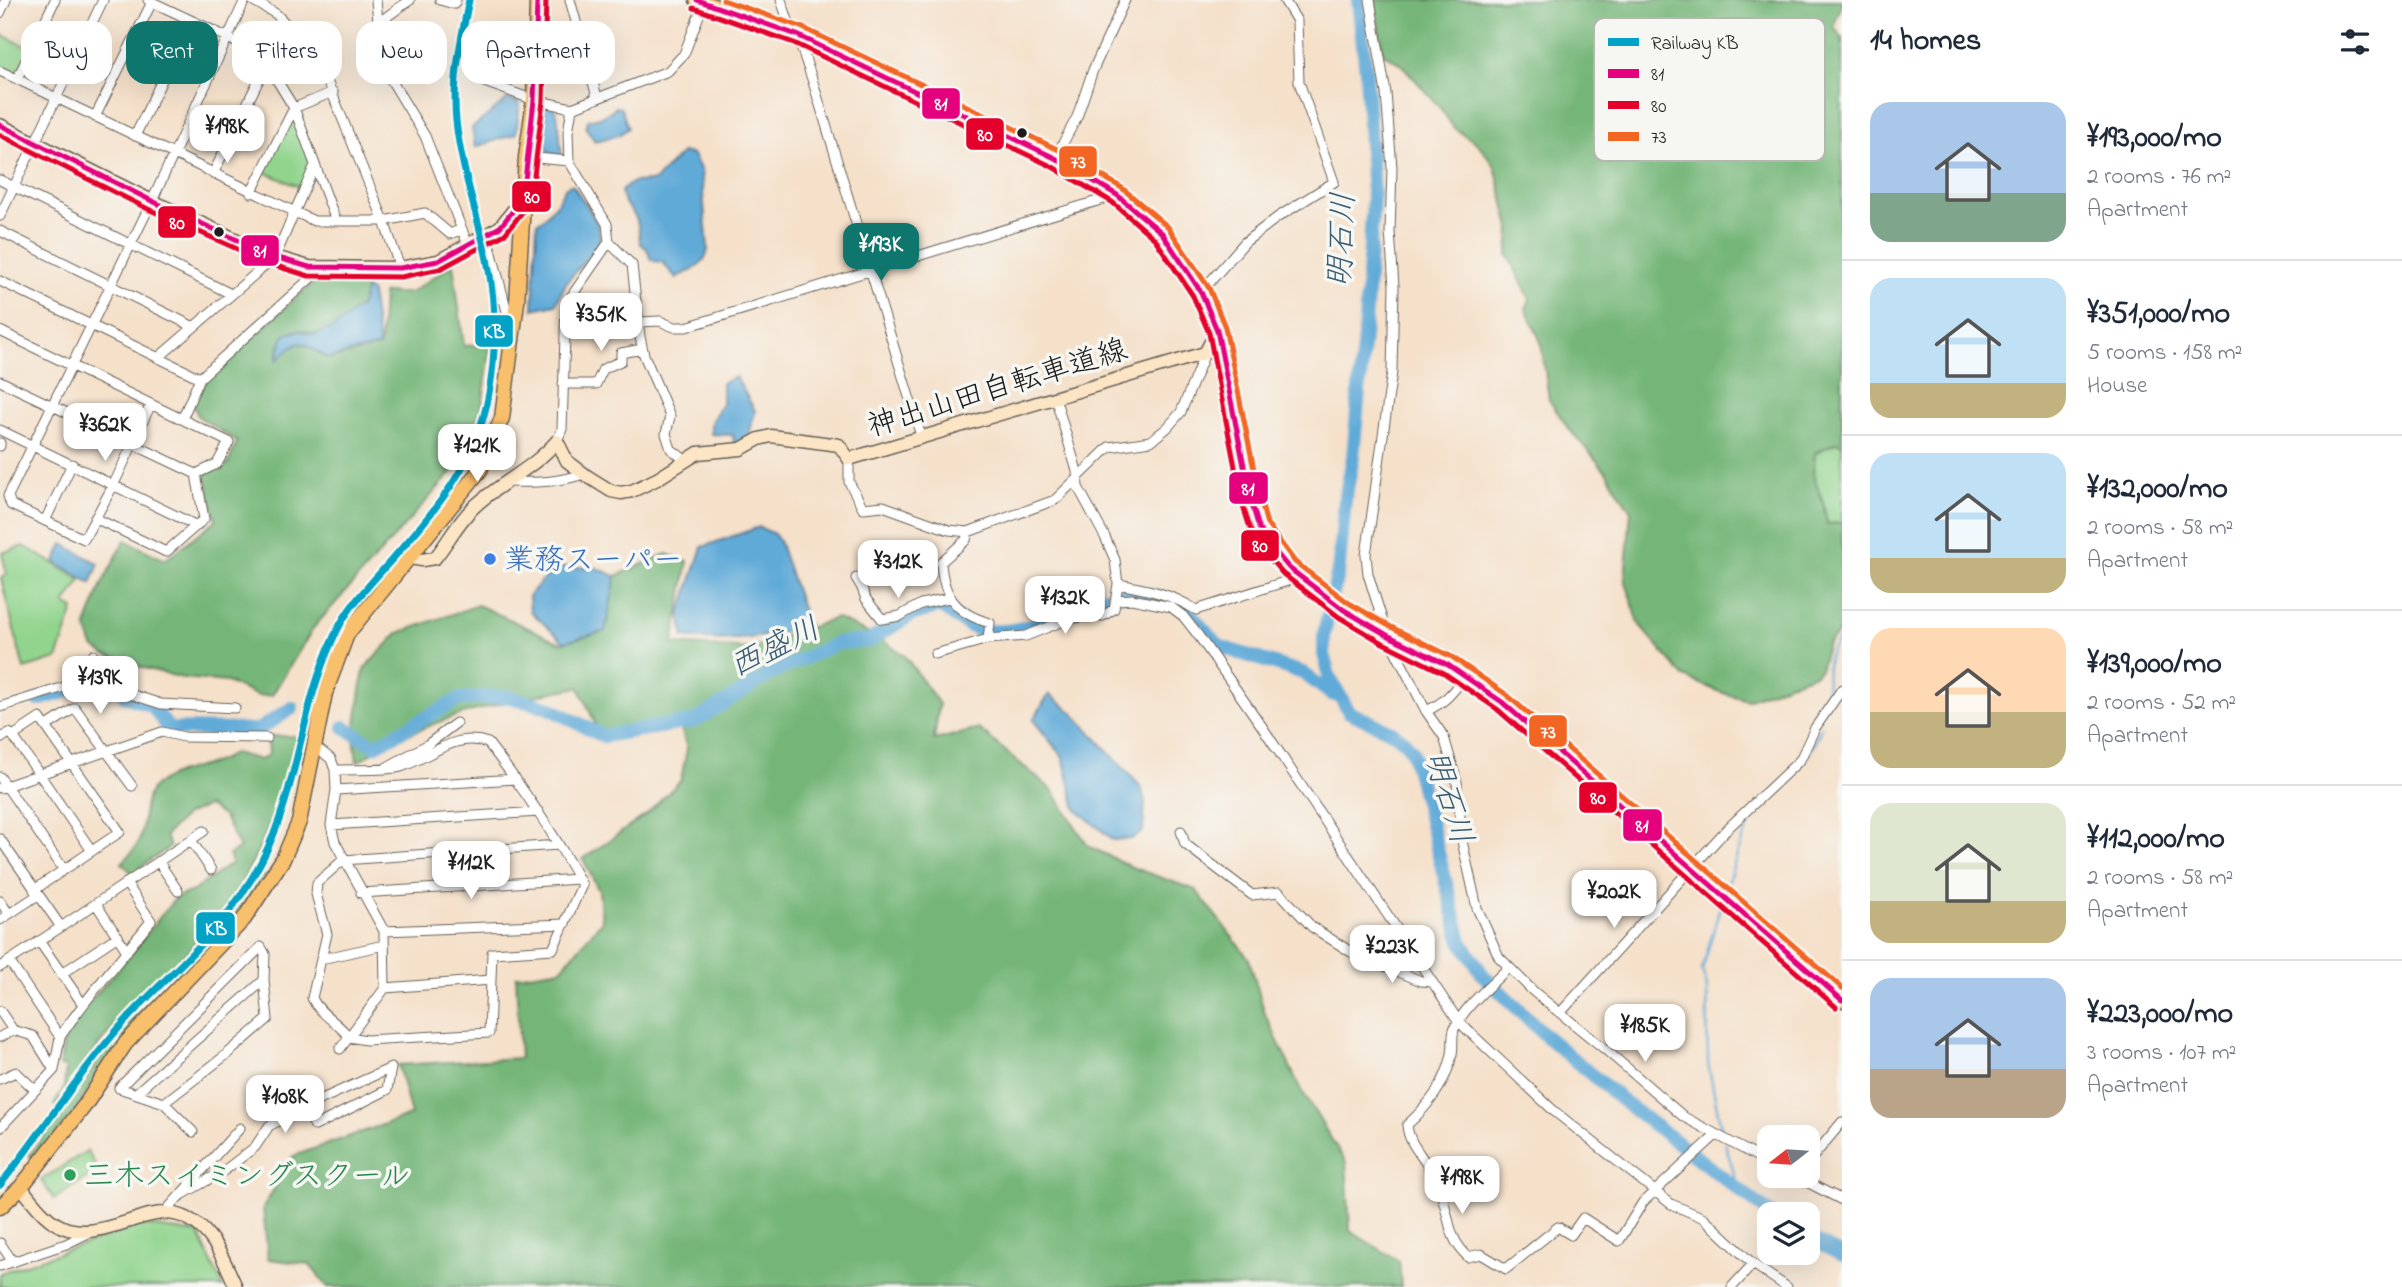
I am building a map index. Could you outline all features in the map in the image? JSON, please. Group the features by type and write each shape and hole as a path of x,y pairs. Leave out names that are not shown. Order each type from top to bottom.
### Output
{"main road":[{"path":"0,1208 21,1187 85,1105 125,1044 244,919 283,859 299,822 325,693 347,634 413,559 480,470 502,418 513,332 526,157 534,100 537,0"},
{"path":"702,1 797,36 1055,158 1117,195 1162,233 1201,292 1215,334 1259,528 1289,568 1366,623 1465,676 1502,702 1842,1000"},
{"path":"0,125 152,201 275,257 309,267 400,268 439,261 500,227 523,198"},
{"path":"1205,353 1215,334"},
{"name":"神出山田自転車道線","path":"557,441 567,461 611,491 621,493 632,491 657,479 698,453 741,449 771,436 839,445 849,459 1205,353"},
{"path":"413,559 435,558 473,508 511,482 547,453 557,441"},
{"path":"21,1187 41,1213 66,1228 91,1232 165,1212 193,1221 218,1247 236,1287"}],"street":[{"path":"0,13 6,0"},
{"path":"17,79 55,0"},
{"path":"0,216 103,0"},
{"path":"150,404 114,484 84,539 11,505 8,496 174,155 245,0"},
{"path":"252,0 276,13 303,41 323,71 384,221 400,268"},
{"path":"376,0 378,21"},
{"path":"381,21 410,0"},
{"path":"440,0 454,4 456,0"},
{"path":"570,0 597,97"},
{"path":"781,0 797,36 921,436"},
{"path":"1055,158 1077,117 1093,70 1125,0"},
{"path":"1201,292 1245,242 1278,217 1334,182 1299,82 1297,21 1284,0"},
{"path":"1370,0 1386,93 1392,168 1390,232 1394,286 1392,372 1366,555 1368,574 1387,635 1426,711 1444,737 1457,782 1462,841 1477,908 1495,949 1534,992 1684,1117 1757,1157"},
{"path":"95,117 150,1 232,40"},
{"path":"490,84 534,100 572,108 668,71 684,54 702,1"},
{"path":"135,136 191,20"},
{"path":"0,71 314,221 384,221 425,213 450,234 462,229"},
{"path":"213,174 257,84"},
{"path":"280,84 294,108 336,221"},
{"path":"394,84 425,136 468,244"},
{"path":"251,193 294,108 333,92"},
{"path":"572,108 568,132 569,161 607,224 609,242 632,265 642,349 670,416 666,435 671,449 685,460"},
{"path":"526,157 569,161"},
{"path":"158,358 275,257 315,165"},
{"path":"0,180 230,294"},
{"path":"639,322 660,321 674,327 686,327 1117,195"},
{"path":"0,231 194,327"},
{"path":"487,234 513,332"},
{"path":"557,441 562,429 566,304 609,242"},
{"path":"182,419 200,378 323,267"},
{"path":"0,281 200,378"},
{"path":"0,331 229,442 216,464 196,474"},
{"path":"563,384 596,384 603,369 621,361 621,353 642,349"},
{"path":"849,459 849,482 863,508 883,506 949,530 968,532 1055,500 1109,447 1151,441 1181,412 1205,353"},
{"path":"0,381 196,474"},
{"path":"935,654 988,639 1026,636 1071,618 1103,617 1114,608 1118,584 1115,560 1078,487 1055,397"},
{"path":"0,430 197,526"},
{"path":"45,521 72,464"},
{"path":"96,518 166,552 204,519 196,474"},
{"path":"511,482 539,484 584,474"},
{"path":"968,532 966,540 942,562 942,572 949,598 956,608 980,621 990,623 988,639"},
{"path":"1118,584 1160,593 1181,600 1196,610 1300,577"},
{"path":"856,578 866,599 883,619 900,615 921,604 949,598"},
{"path":"1117,600 1132,599 1171,607 1183,616 1263,728 1458,1022 1554,1111 1671,1203 1704,1218 1753,1264 1787,1287"},
{"path":"87,680 93,655"},
{"path":"1426,711 1449,698 1465,676"},
{"path":"0,707 87,680 161,705 235,708"},
{"path":"1561,1012 1727,829 1800,760 1815,728 1842,689"},
{"path":"47,726 75,708 132,786"},
{"path":"0,920 64,870 120,832 40,718 13,736"},
{"path":"385,768 427,745 456,723"},
{"path":"3,787 162,732 184,737 267,738"},
{"path":"0,738 9,733 13,736 92,851"},
{"path":"335,770 398,768 462,738 488,743 539,812 559,845 582,885 553,949 492,953 489,1032 366,1040 349,1037 314,1004 312,998 327,934 316,894 317,883 343,860 559,845"},
{"path":"314,751 321,751 331,759 335,770 336,790 331,825 335,842 384,931 385,988 340,1049"},
{"path":"0,777 3,787 64,870"},
{"path":"336,790 516,779"},
{"path":"331,825 539,812"},
{"path":"0,967 204,831"},
{"path":"1181,831 1185,844 1252,895 1279,892 1312,927 1352,952 1421,981 1432,982"},
{"path":"0,839 61,927"},
{"path":"191,840 211,870"},
{"path":"158,862 178,891"},
{"path":"361,892 579,879"},
{"path":"0,1128 54,1070 60,1037 82,1003 151,921 126,883"},
{"path":"0,901 9,914"},
{"path":"96,904 127,951"},
{"path":"384,931 565,924"},
{"path":"61,974 118,936"},
{"path":"39,941 82,1003"},
{"path":"321,959 384,945"},
{"path":"119,1088 261,947 265,954 264,980 268,1019 164,1103"},
{"path":"9,961 60,1037"},
{"path":"1509,967 1458,1022 1453,1030 1449,1068 1430,1104 1406,1125 1408,1136 1430,1169 1444,1202 1448,1228 1459,1248 1468,1256 1481,1254 1506,1269 1558,1227 1571,1235 1583,1218 1619,1241 1643,1202 1716,1135"},
{"path":"136,1093 264,980"},
{"path":"385,988 491,981"},
{"path":"0,1011 13,1030 33,1036 54,1070"},
{"path":"0,1037 13,1030"},
{"path":"180,1196 225,1170 255,1147 269,1126 304,1107 391,1068 387,1090 315,1126 304,1107"},
{"path":"0,1079 16,1072 34,1090"},
{"path":"100,1081 164,1103 193,1132"},
{"path":"1820,1149 1842,1122"},
{"path":"165,1212 240,1128"},
{"path":"1819,1188 1842,1200"},
{"path":"0,1266 66,1244 91,1232"},
{"path":"0,1243 13,1262"},
{"path":"1732,1287 1753,1264"}],"green space":[{"path":"1374,0 1842,0 1834,27 1842,37 1842,445 1837,442 1815,453 1813,475 1827,524 1842,523 1842,629 1828,643 1820,669 1815,674 1747,700 1684,677 1639,624 1625,579 1631,511 1605,470 1568,428 1549,400 1541,342 1526,309 1530,299 1508,255 1510,228 1495,166 1478,144 1454,128 1438,105 1402,65 1383,53"},
{"path":"0,34 21,44 21,71 17,79 0,71"},
{"path":"294,108 315,165 304,189 262,171"},
{"path":"453,264 464,346 491,344 482,407 462,461 314,627 272,695 258,696 227,682 183,678 144,668 106,655 93,647 86,626 102,584 125,540 165,560 216,520 205,474 228,464 237,442 198,416 193,404 205,379 325,272 356,279 365,288 362,304 328,331 315,334 299,330 288,334 281,342 277,360 289,347 300,344 328,359 380,347 383,293 410,293"},
{"path":"1837,442 1842,445 1842,523 1827,524 1813,475 1815,453"},
{"path":"24,546 81,580 65,604 74,609 57,659 24,669 1,578 7,575 2,553"},
{"path":"666,554 688,561 673,644 750,649 836,618 882,640 905,656 939,704 934,740 979,729 1052,790 1088,846 1134,868 1196,890 1249,959 1265,1014 1300,1088 1346,1163 1350,1231 1399,1261 1401,1287 328,1287 309,1264 268,1259 263,1208 293,1156 411,1115 398,1065 520,1058 516,976 561,969 602,921 599,891 583,859 647,814 681,780 687,749 681,728 599,732 579,687 493,706 436,723 357,762 354,738 364,669 398,633 478,605 561,643 605,631 616,576"},
{"path":"272,736 298,736 266,834 243,881 202,937 111,1030 57,1106 54,1105 64,1088 66,1067 59,1066 65,1039 84,1008 176,897 193,891 232,863 229,855 240,848 224,817 208,806 186,815 165,836 170,847 132,873 122,863 139,841 146,803 152,789 176,774 234,753 261,760 269,754 268,742"},
{"path":"258,874 266,876 239,917 127,1035 94,1079 80,1103 37,1158 29,1156 122,1029 239,908"},
{"name":"三木スイミングスクール","path":"87,1151 98,1170 54,1199 41,1180"},
{"path":"141,1225 198,1233 223,1287 0,1287 0,1273"}],"water":[{"path":"508,99 520,103 516,134 475,147 472,128"},
{"path":"553,107 557,113 562,156 550,154 542,139 543,108"},
{"path":"616,107 621,108 628,128 619,135 595,141 586,128 588,120 603,116"},
{"path":"683,152 693,155 701,171 708,249 700,264 676,278 663,263 651,260 647,249 640,243 636,218 623,200 621,191 633,182 654,181"},
{"path":"570,185 573,185 596,222 600,238 598,245 566,283 556,304 533,309 537,223 545,217"},
{"path":"366,288 371,292 379,346 328,358 306,345 297,344 277,360 283,338 287,334 299,331 315,335 335,327 361,306"},
{"path":"736,377 755,411 748,440 734,444 733,435 711,434 711,422 722,404 722,383"},
{"path":"759,527 774,534 779,541 808,626 747,638 715,640 684,637 680,614 702,547"},
{"path":"63,544 99,564 91,583 55,562"},
{"path":"594,567 616,576 605,631 564,642 530,611 529,595 554,568"},
{"path":"1049,694 1072,712 1141,787 1145,802 1143,832 1131,839 1113,840 1076,809 1063,757 1033,720"}],"waterway":[{"name":"明石川","path":"1358,0 1366,71 1373,198 1353,457 1345,500 1339,566 1324,634 1324,654 1329,676 1349,712 1392,732 1412,751 1461,941 1483,975 1548,1038 1629,1106 1757,1203"},
{"name":"西盛川","path":"344,727 375,746 459,699 506,696 547,707 603,736 695,721 772,673 837,643 869,641 911,615 939,606 976,629 1006,631 1029,626 1097,599 1121,594 1146,595 1174,603 1187,612 1221,647 1303,673 1331,694 1337,695"},
{"path":"1825,707 1828,661 1842,635"},
{"name":"西盛川","path":"38,700 91,684 106,689"},
{"name":"西盛川","path":"125,696 152,706 169,729 258,730 292,708"},
{"path":"1725,891 1740,846 1755,814 1803,761 1821,727"},
{"path":"1721,904 1702,970 1707,987 1708,1063 1722,1133"},
{"path":"1725,1143 1739,1190"},
{"name":"明石川","path":"1820,1244 1842,1255"}],"rail line":[{"name":"KB","path":"0,1185 102,1048 214,930 247,886 275,831 317,681 327,651 341,623 362,593 404,546 451,486 474,443 489,393 494,326 487,259 465,173 456,121 456,75 469,0"}],"transit line":[{"name":"81","path":"523,198 534,100 537,0"},
{"name":"80","path":"0,135 148,209 273,265 309,276 401,277 440,269 505,234 531,201 543,101 546,0"},
{"name":"81","path":"697,0 797,35 1055,158 1117,195 1162,233 1201,292 1217,330 1251,501 1259,528 1289,568 1344,610 1448,665 1502,702 1842,1000"},
{"name":"73","path":"723,0 801,27 1059,150 1122,188 1168,227 1209,288 1225,327 1267,524 1295,562 1349,603 1452,657 1507,695 1842,988"},
{"name":"80","path":"694,8 794,43 1051,166 1112,202 1155,239 1193,296 1209,333 1242,503 1251,531 1261,548 1283,574 1339,617 1383,643 1444,673 1497,709 1836,1007"},
{"name":"81","path":"0,125 152,201 275,257 309,267 400,268 438,261 500,227 523,198"}],"place":[{"name":"業務スーパー","path":"490,559"},
{"name":"三木スイミングスクール","path":"70,1175"}]}
